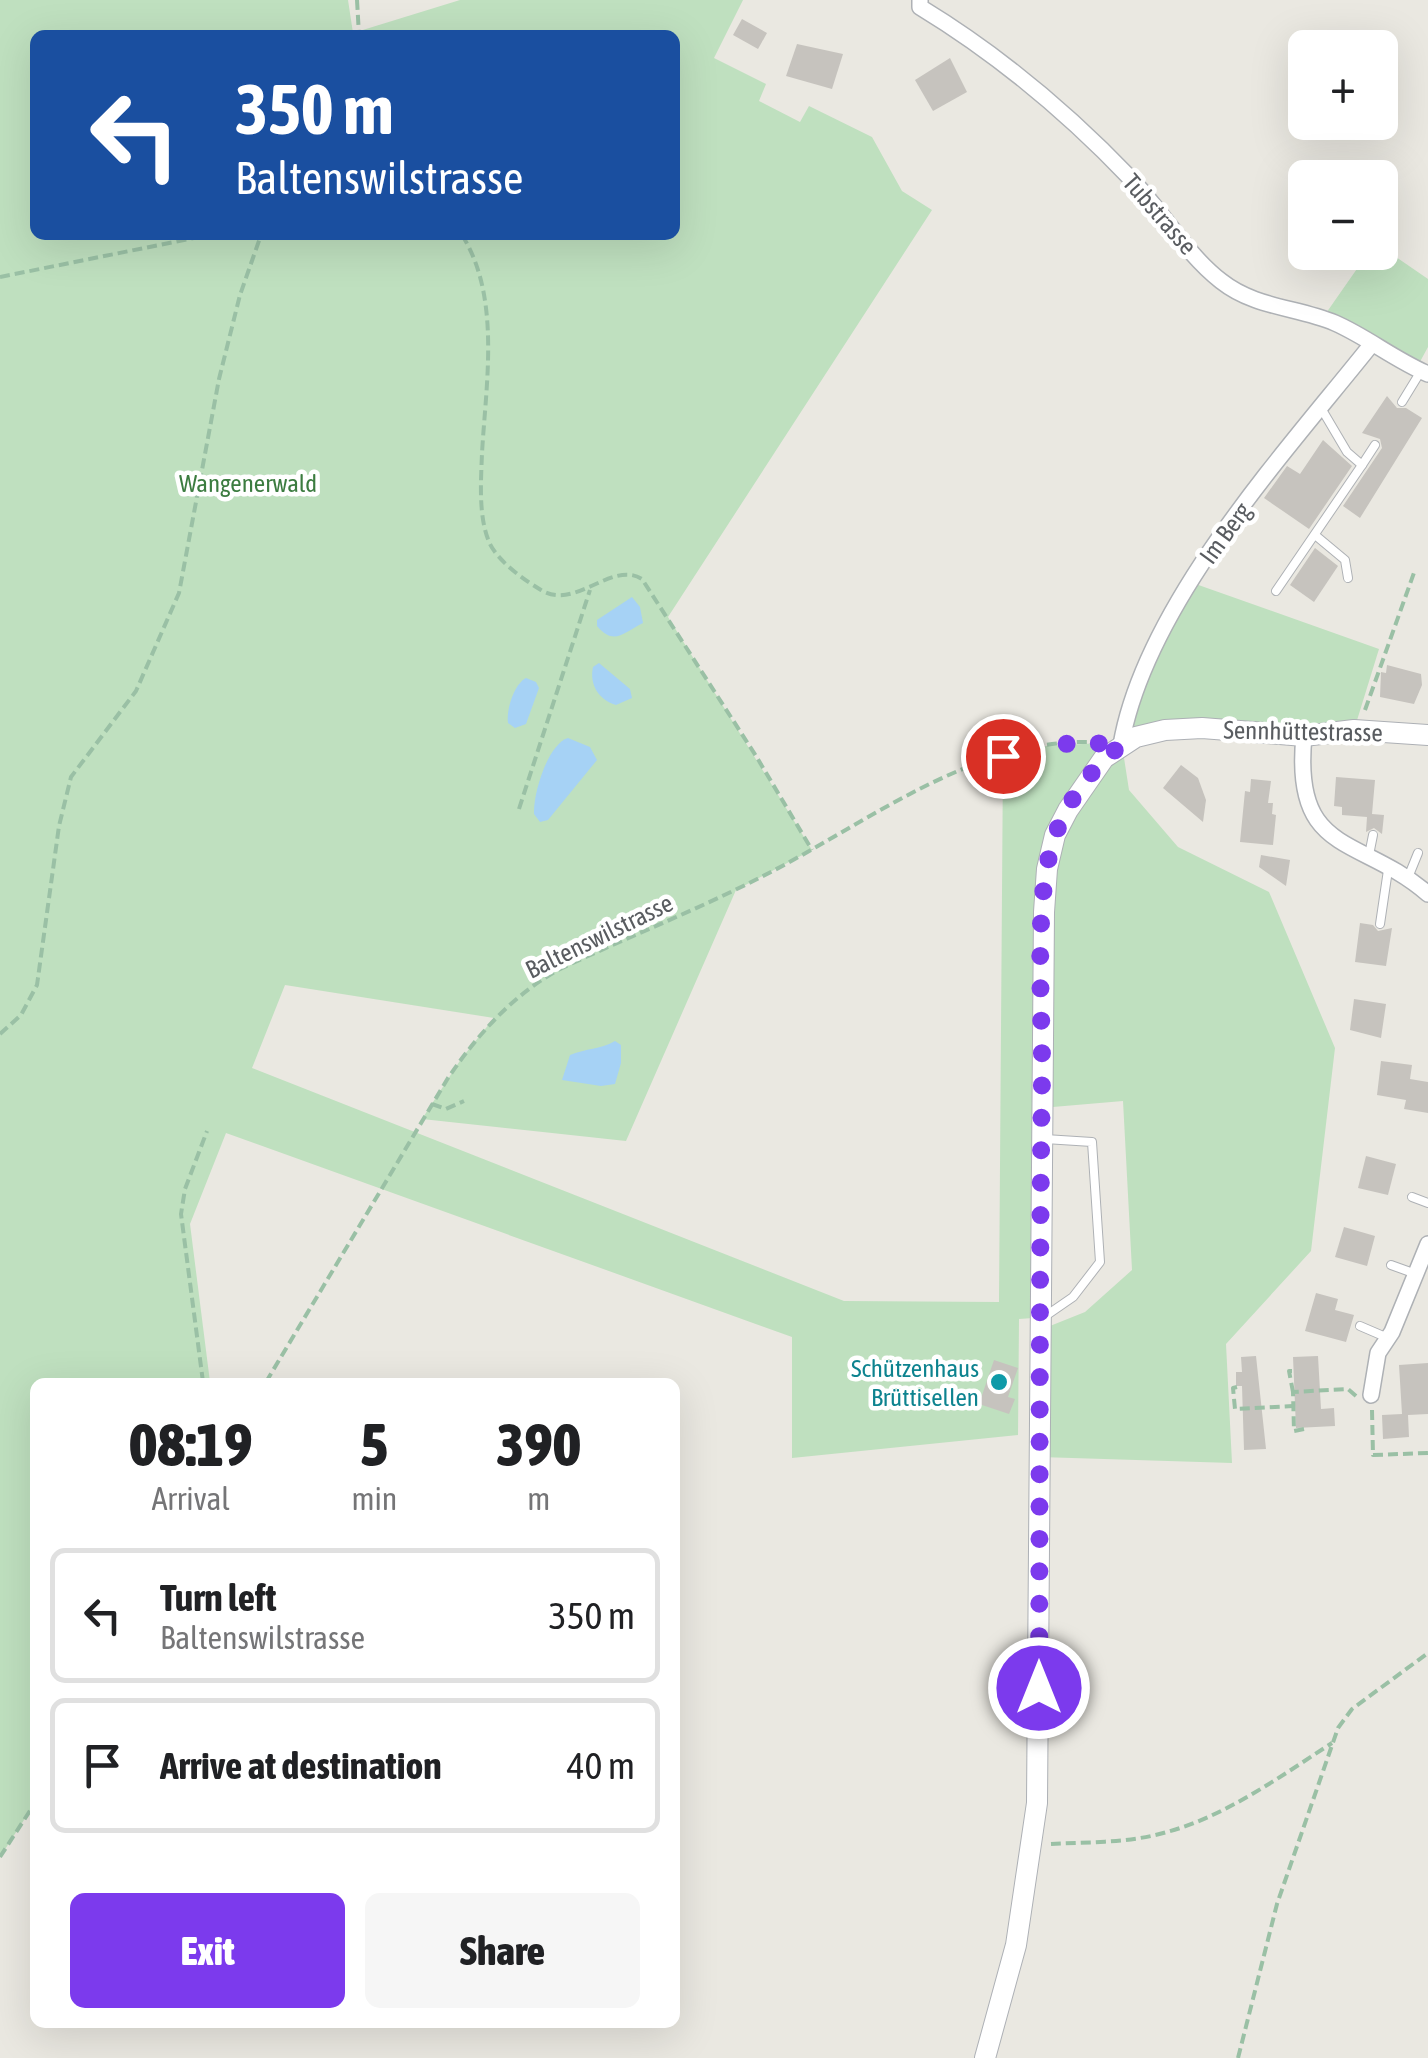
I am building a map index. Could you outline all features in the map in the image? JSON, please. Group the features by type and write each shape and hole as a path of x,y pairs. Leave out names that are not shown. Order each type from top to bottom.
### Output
{"street":[{"name":"Tubstrasse","path":"920,4 989,50 1040,91 1133,181 1225,284 1259,302 1335,323 1425,373"},
{"name":"Im Berg","path":"1122,745 1136,690 1190,582 1237,514 1371,345"},
{"name":"Sennhüttestrasse","path":"1122,745 1165,730 1304,736 1354,730 1428,735"},
{"path":"1304,736 1303,793 1322,826 1428,894"},
{"path":"985,2058 1006,1992 1033,1844 1038,1764 1041,1138 1047,869 1055,835 1068,810 1104,758 1122,745"},
{"path":"1364,1396 1378,1353 1422,1267 1428,1244"}],"lane":[{"path":"1402,402 1425,373"},
{"path":"1321,408 1347,452 1362,465"},
{"path":"1276,591 1375,445"},
{"path":"1314,535 1345,560 1348,578"},
{"path":"1368,859 1373,834"},
{"path":"1407,880 1418,854"},
{"path":"1380,924 1388,870"},
{"path":"1040,1319 1072,1296 1100,1262 1092,1142 1041,1138"},
{"path":"1412,1197 1428,1202"},
{"path":"1391,1265 1422,1267"},
{"path":"1360,1326 1388,1338"}],"path":[{"path":"357,0 358,30"},
{"path":"0,277 53,263 189,240"},
{"path":"0,1034 28,1006 37,985 61,814 71,777 136,691 179,593 219,379 240,295 259,240"},
{"path":"464,240 479,271 484,305 481,481 490,543 504,562 542,591 566,596 628,574 645,582 812,850"},
{"path":"1360,722 1415,570"},
{"path":"519,808 591,587"},
{"name":"Baltenswilstrasse","path":"268,1378 432,1104 482,1033 542,979 812,850 916,792 984,762 1028,749 1076,742 1122,745"},
{"path":"432,1104 446,1109 464,1100"},
{"path":"202,1378 181,1214 185,1189 207,1131"},
{"path":"1292,1371 1294,1431 1304,1429"},
{"path":"1237,1387 1233,1388 1235,1409 1294,1406"},
{"path":"1293,1392 1348,1389 1364,1396 1373,1455 1428,1453"},
{"path":"1238,2058 1277,1904 1332,1743 1352,1710 1428,1653"},
{"path":"1033,1844 1119,1840 1181,1828 1234,1803 1332,1743"},
{"path":"0,1856 30,1811"}],"green space":[{"name":"Wangenerwald","path":"0,0 348,0 353,30 30,30 30,240 680,240 680,30 363,30 460,0 743,0 714,58 766,84 759,101 800,122 809,106 872,137 902,191 932,210 668,617 812,850 736,890 626,1141 422,1119 461,1059 494,1018 285,985 252,1068 844,1301 999,1302 1003,756 1046,746 1102,743 1048,829 1034,911 1033,1318 1019,1319 1018,1435 792,1458 792,1337 226,1133 190,1224 209,1378 30,1378 30,1811 0,1857"},
{"path":"1398,258 1428,279 1428,347 1416,369 1322,319 1356,270 1398,270"},
{"path":"1190,582 1379,649 1354,730 1202,728 1122,745 1129,790 1178,847 1269,892 1335,1048 1311,1251 1226,1344 1232,1463 1040,1457 1040,1330 1085,1312 1132,1270 1123,1101 1041,1108 1047,869 1125,725"}],"water":[{"path":"632,597 640,607 643,623 614,636 597,626 597,620"},
{"path":"599,663 630,689 632,698 616,705 600,696 592,674"},
{"path":"526,678 539,688 526,724 515,728 508,723 510,705"},
{"path":"568,738 590,747 597,760 548,820 540,822 534,814 539,782 554,749"},
{"path":"615,1041 621,1045 621,1063 615,1084 601,1086 562,1080 570,1055"}],"building":[{"path":"742,19 767,33 758,49 733,35"},
{"path":"797,44 843,54 832,89 786,76"},
{"path":"950,58 967,92 933,111 915,80"},
{"path":"1387,396 1397,408 1406,408 1422,418 1360,518 1343,506 1382,448 1380,439 1362,433"},
{"path":"1323,440 1352,466 1309,529 1264,498 1287,466 1300,474"},
{"path":"1315,548 1338,566 1314,602 1290,585"},
{"path":"1387,665 1421,674 1422,685 1414,704 1380,697 1381,672 1386,673"},
{"path":"1181,765 1198,778 1206,800 1203,822 1163,788"},
{"path":"1336,777 1375,780 1372,814 1384,815 1382,834 1374,828 1366,832 1367,817 1342,815 1342,807 1334,806"},
{"path":"1251,779 1271,781 1268,803 1273,803 1272,814 1276,815 1273,845 1240,842 1245,791 1250,792"},
{"path":"1261,855 1290,860 1286,886 1259,867"},
{"path":"1360,923 1373,925 1378,931 1392,928 1386,966 1355,962"},
{"path":"1354,999 1386,1004 1381,1038 1350,1030"},
{"path":"1381,1061 1412,1065 1410,1079 1428,1082 1428,1113 1404,1109 1406,1100 1377,1095"},
{"path":"1366,1156 1396,1164 1388,1195 1358,1188"},
{"path":"1344,1227 1375,1236 1367,1266 1335,1257"},
{"path":"1316,1293 1338,1299 1335,1310 1354,1315 1346,1342 1305,1331"},
{"path":"1256,1356 1266,1449 1244,1450 1242,1386 1236,1386 1236,1372 1242,1372 1241,1357"},
{"path":"1318,1356 1321,1409 1334,1408 1335,1426 1296,1428 1293,1357"},
{"name":"Schützenhaus Brüttisellen","path":"994,1360 1018,1368 1008,1397 1015,1399 1009,1414 979,1404"},
{"path":"1428,1363 1428,1414 1408,1415 1409,1437 1383,1439 1382,1415 1402,1414 1399,1365"}],"place":[{"name":"Schützenhaus Brüttisellen","path":"999,1382"}],"route":[{"path":"1003,756 1076,742 1122,745 1104,758 1068,810 1055,835 1047,869 1042,1030 1039,1688"}]}
